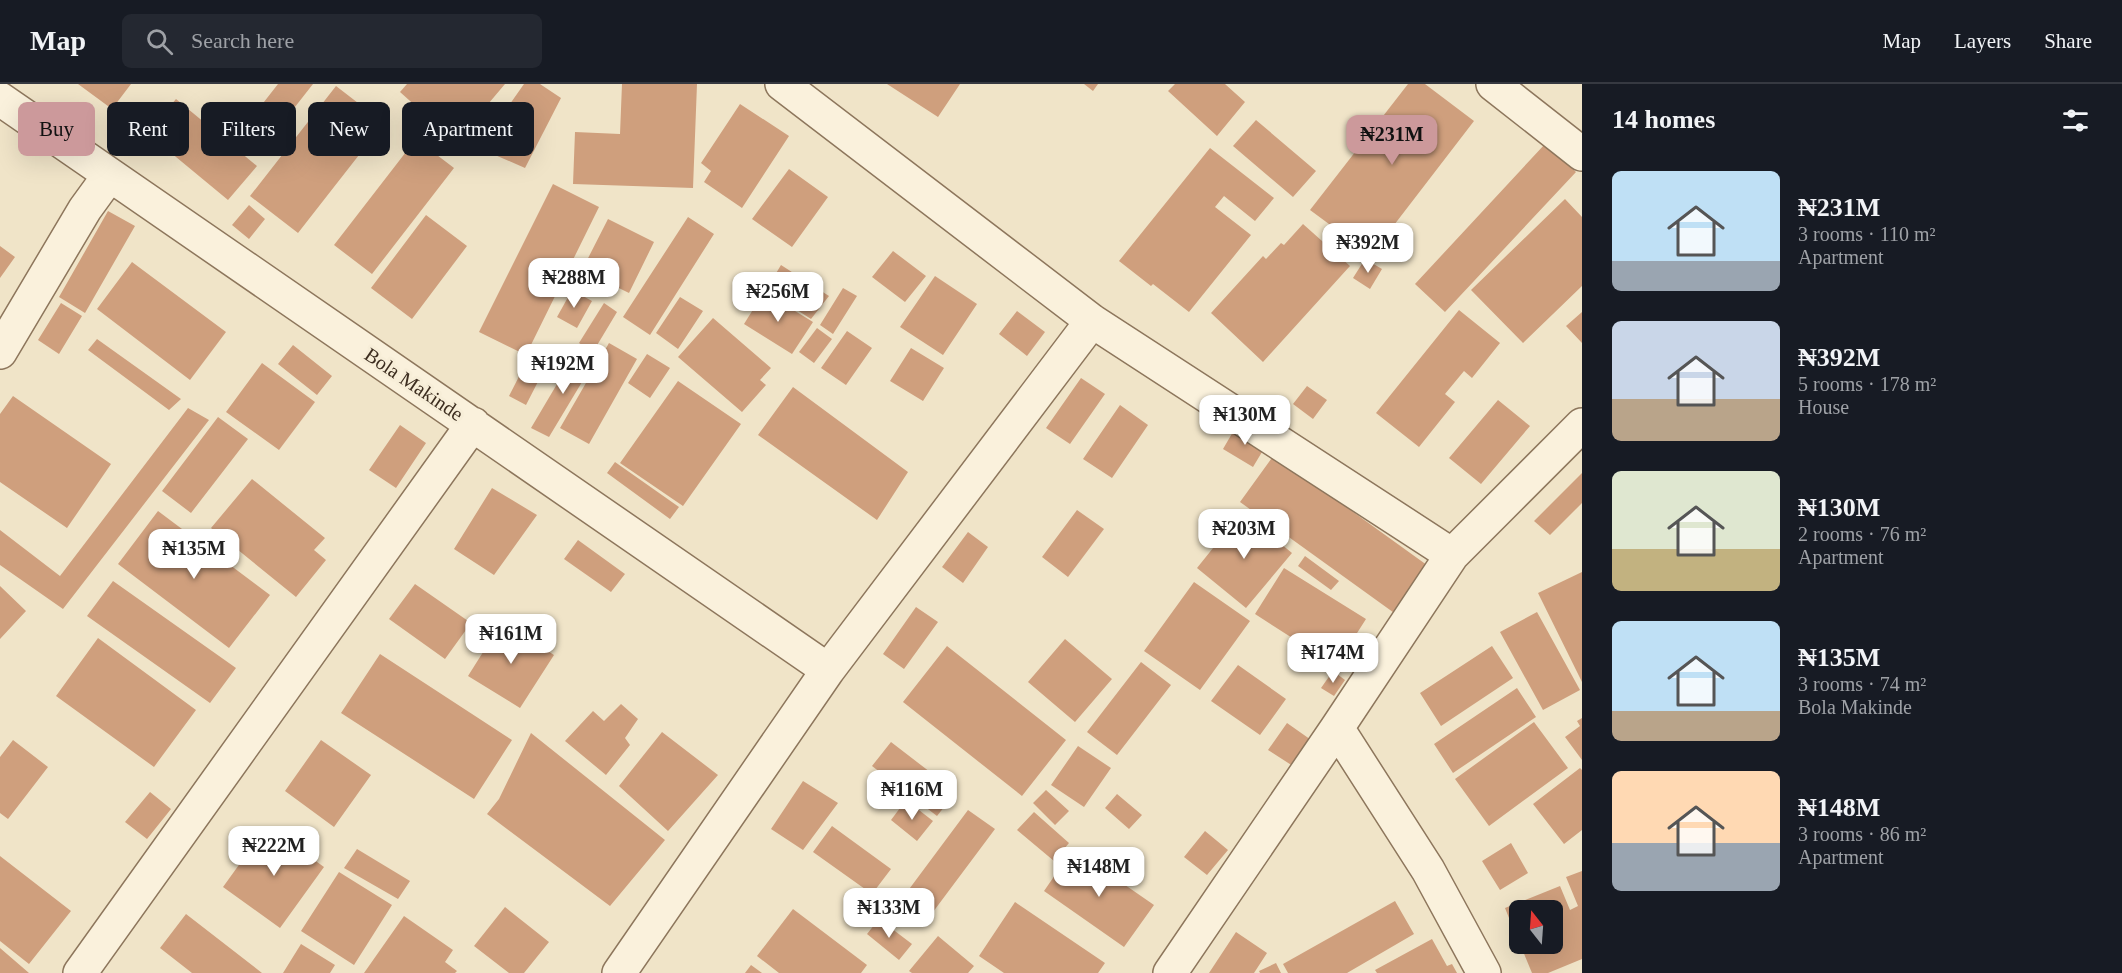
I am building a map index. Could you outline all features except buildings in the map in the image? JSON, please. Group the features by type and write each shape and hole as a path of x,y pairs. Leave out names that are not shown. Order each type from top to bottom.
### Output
{"street":[{"path":"782,84 1092,321 1452,555"},
{"path":"1493,84 1582,154"},
{"name":"Bola Makinde","path":"0,99 828,670"},
{"path":"0,352 85,209 109,176"},
{"path":"619,973 828,670 1092,321"},
{"path":"80,973 473,424"},
{"path":"1170,973 1452,555 1582,425"},
{"path":"1337,728 1428,870 1484,973"}]}
